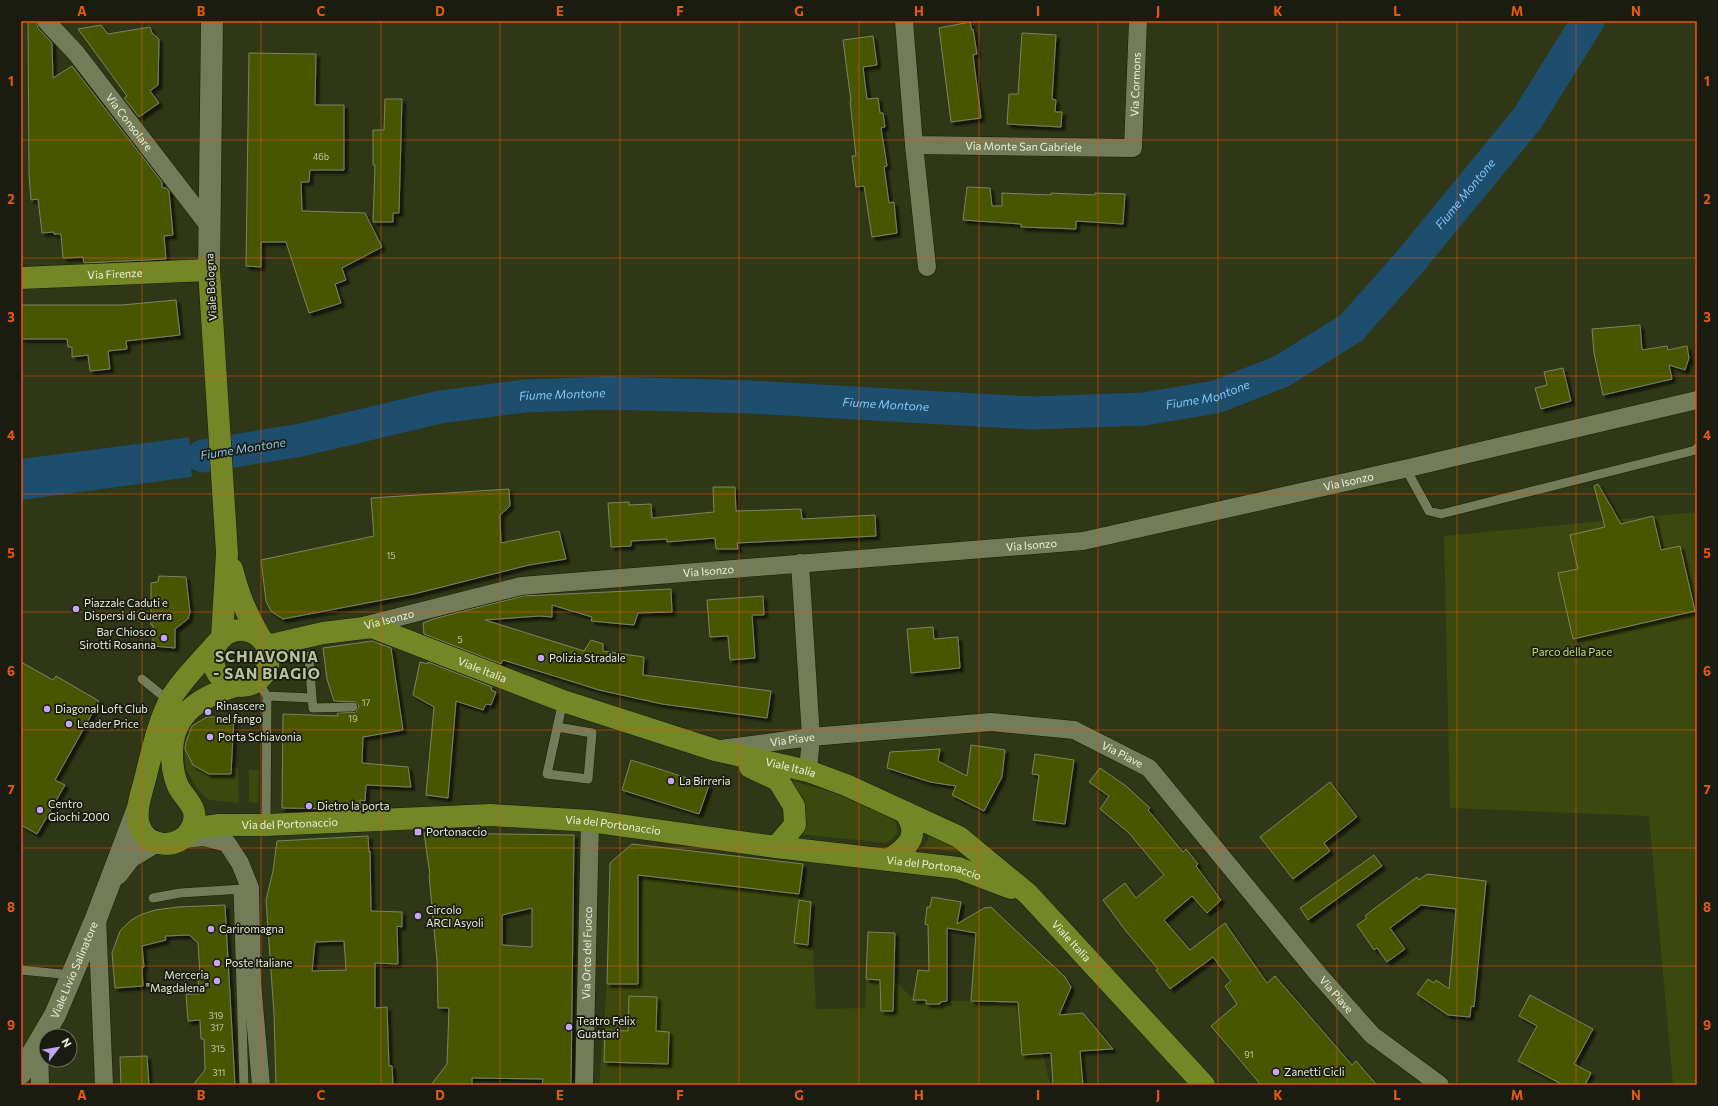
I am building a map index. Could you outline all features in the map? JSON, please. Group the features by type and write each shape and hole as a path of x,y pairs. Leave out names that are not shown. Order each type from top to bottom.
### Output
{"main road":[{"name":"Viale Bologna","path":"212,21 209,270 226,545 219,640"},
{"name":"Via Firenze","path":"21,278 209,270"},
{"name":"Viale Bologna","path":"226,545 239,597 246,614 270,642"},
{"name":"Viale Italia","path":"270,642 372,626 563,701 715,750 808,771 846,785 959,837 1028,894 1204,1085"},
{"path":"108,886 130,857 155,842 143,833 138,824 138,808 156,737 169,701 219,640 227,633 241,630 254,633 270,642 270,657 262,689 246,686 234,686 212,693 184,716 176,728 172,743 172,768 178,786 192,803 194,816 187,834"},
{"path":"219,640 213,656 215,669 223,680 234,686"},
{"path":"715,750 778,780 794,806 795,825 776,847"},
{"name":"Viale Livio Salinatore","path":"48,1028 55,1015 97,916 138,808"},
{"path":"888,860 899,853 908,844 913,834 911,821 905,812"},
{"name":"Via del Portonaccio","path":"155,842 159,844 172,844 187,834 219,825 266,825 490,815 590,821 776,847 958,868 1028,894"},
{"name":"Viale Livio Salinatore","path":"21,1073 38,1045"}],"street":[{"name":"Via Consolare","path":"46,21 76,53 209,226"},
{"path":"904,21 914,145 928,267"},
{"name":"Via Cormons","path":"1133,148 1138,21"},
{"name":"Via Monte San Gabriele","path":"914,145 1133,148"},
{"name":"Via Isonzo","path":"356,628 521,586 1083,541 1406,469 1697,400"},
{"path":"800,563 811,736 808,771"},
{"name":"Via Piave","path":"715,750 811,736 991,722 1074,730 1149,768 1318,974 1372,1035 1440,1085"},
{"name":"Via Orto del Fuoco","path":"584,1085 590,821"},
{"path":"187,834 227,843 240,863 244,888 252,982 248,1011 261,1085"},
{"path":"97,916 104,1085"},
{"path":"40,1068 40,1085"}],"lane":[{"path":"1406,469 1429,511 1441,514 1696,450 1697,448"},
{"path":"309,656 313,708 353,707"},
{"path":"142,679 169,701"},
{"path":"266,825 262,689 312,698"},
{"path":"557,727 592,733 588,780 547,774 557,727 563,701"},
{"path":"153,898 180,893 244,888"},
{"path":"21,970 72,975"},
{"path":"244,1085 248,1011"}],"green space":[{"name":"Parco della Pace","path":"1697,512 1697,1085 1673,1085 1649,816 1450,808 1444,536"},
{"path":"184,746 197,767 207,773 231,774 231,768 238,768 239,803 210,800 204,796 197,788 186,769"},
{"path":"249,770 259,770 258,803 249,802"},
{"path":"783,778 842,796 871,807 896,822 897,832 892,840 885,843 798,834 802,809 800,796 791,784"},
{"path":"928,833 964,853 923,848 928,840"},
{"path":"643,876 799,894 794,943 813,948 816,1009 865,1008 866,979 894,980 914,1000 1016,1002 1022,1055 1043,1054 1050,1085 599,1085 607,984 638,984"}],"water":[{"path":"246,430 250,469 21,500 21,459"}],"pier":[{"path":"248,429 251,471 192,479 189,435"}],"building":[{"path":"28,21 36,21 38,28 52,43 53,78 72,66 162,182 162,188 166,188 169,191 173,235 164,236 166,259 84,263 83,257 63,258 61,234 54,234 54,232 42,233 38,199 31,200 29,175"},
{"path":"970,22 972,30 973,29 977,54 973,55 981,118 951,122 939,28"},
{"path":"101,25 108,34 150,27 152,33 159,39 158,85 150,91 159,103 139,117 124,98 127,96 78,29"},
{"path":"1022,33 1056,35 1052,99 1056,100 1055,112 1062,112 1061,127 1007,124 1009,94 1018,94"},
{"path":"873,36 877,65 863,67 867,99 878,98 880,113 883,113 885,127 881,128 887,166 884,167 889,203 894,202 897,233 872,237 864,186 856,187 852,156 856,156 843,40"},
{"path":"249,53 316,54 315,105 344,105 344,170 310,170 309,182 301,182 302,211 365,213 382,247 342,268 346,280 335,284 341,303 309,313 286,242 261,242 261,267 246,266"},
{"path":"385,99 402,99 399,213 393,213 393,222 373,222 375,165 373,165 373,130 384,130"},
{"path":"967,187 990,188 992,206 1002,206 1002,193 1051,195 1051,193 1095,195 1095,193 1125,194 1123,224 1076,221 1076,229 1021,227 1021,224 963,220"},
{"path":"176,300 180,335 126,341 127,349 108,351 110,369 90,371 88,355 72,357 72,347 68,347 67,339 21,339 21,305 122,305"},
{"path":"1640,325 1642,350 1667,346 1668,350 1687,346 1689,358 1685,370 1669,365 1672,379 1603,395 1594,353 1592,329"},
{"path":"1563,368 1571,401 1541,409 1535,388 1547,385 1544,372"},
{"path":"1598,484 1621,524 1653,516 1661,550 1680,546 1695,611 1573,639 1558,573 1578,569 1570,535 1605,527 1594,486"},
{"path":"713,487 735,487 736,511 801,509 802,519 875,515 876,536 737,543 738,549 716,549 715,538 667,542 667,539 631,541 631,546 611,547 608,503 629,502 629,505 651,504 652,518 714,512"},
{"path":"509,489 510,506 500,515 501,543 559,531 566,559 529,565 414,594 283,619 271,611 266,601 261,560 374,536 371,498"},
{"path":"159,576 186,577 190,612 188,619 175,629 175,648 153,646 153,625 151,625 151,583 158,582"},
{"path":"671,589 672,612 638,613 634,625 591,621 592,617 552,605 552,617 539,616 485,620 584,651 591,640 603,644 603,651 644,657 643,675 771,691 767,718 662,704 599,690 503,660 501,664 424,634 423,623 433,619 523,596"},
{"path":"763,596 764,615 752,615 755,658 730,660 728,636 710,637 707,600"},
{"path":"933,627 934,639 958,637 960,668 911,673 907,629"},
{"path":"372,641 391,648 403,730 363,737 362,763 408,767 411,787 366,785 365,801 360,800 360,808 282,808 283,714 338,716 337,713 356,712 359,706 356,702 334,701 327,679 323,648"},
{"path":"21,662 53,680 56,676 99,701 55,780 65,785 37,834 21,825"},
{"path":"420,662 428,664 428,662 492,687 491,690 496,692 491,705 486,704 483,710 456,701 448,798 426,795 434,707 413,695"},
{"name":"Porta Schiavonia","path":"207,717 234,717 231,774 209,774 193,765 185,749 192,726"},
{"path":"971,745 1005,750 1002,777 984,811 952,795 956,786 930,782 887,768 890,752 940,749 938,761 967,776"},
{"path":"1035,754 1074,760 1065,824 1033,820 1039,775 1032,774"},
{"path":"631,760 709,785 699,814 622,790"},
{"path":"1100,768 1126,786 1150,808 1148,810 1183,852 1186,849 1198,864 1196,866 1221,900 1207,913 1192,896 1164,920 1190,950 1225,923 1267,983 1275,976 1352,1065 1356,1061 1377,1085 1261,1085 1211,1026 1237,1004 1225,986 1231,981 1213,957 1170,989 1156,970 1158,969 1125,930 1103,900 1125,883 1136,898 1164,875 1129,833 1100,809 1109,796 1089,782"},
{"path":"1330,782 1357,817 1324,843 1330,851 1293,879 1260,837"},
{"path":"424,833 574,835 571,1085 542,1085 543,1079 472,1078 472,1085 431,1085 447,1064 449,1008 438,1008 437,961 430,875","holes":["532,908 532,947 502,945 502,915"]},
{"path":"368,836 369,852 370,851 371,911 402,912 402,927 397,926 398,964 375,963 375,1008 387,1007 389,1066 392,1066 393,1084 276,1085 274,1014 266,900 273,871 277,841","holes":["344,941 346,970 312,971 315,942"]},
{"path":"632,844 803,864 799,894 638,875 638,984 607,984 610,863"},
{"path":"1374,855 1382,866 1308,920 1300,908"},
{"path":"1427,874 1486,881 1474,1007 1471,1006 1470,1017 1448,1015 1417,994 1428,979 1434,983 1436,980 1449,989 1456,909 1421,905 1390,928 1405,949 1387,962 1377,948 1374,950 1357,925 1367,918 1365,916 1371,911 1417,877 1419,880"},
{"path":"932,897 961,902 957,924 984,908 991,907 1065,977 1071,987 1059,1015 1083,1013 1113,1049 1080,1051 1083,1085 1053,1085 1051,1053 1022,1055 1018,1002 971,1001 976,933 947,928 947,1001 940,1002 940,1004 926,1004 926,1000 913,1000 918,970 929,971 928,925 925,924 927,907 930,907"},
{"path":"799,900 811,902 808,945 794,943"},
{"path":"225,905 235,1085 193,1085 205,1070 204,1039 201,1039 200,1020 188,1021 186,994 199,994 198,975 200,975 198,943 189,935 165,936 166,940 142,946 144,967 142,967 143,986 115,988 112,953 120,931 130,921 140,915 155,910 178,907"},
{"path":"868,932 895,933 893,1011 881,1011 880,980 866,979"},
{"path":"1530,995 1593,1029 1574,1064 1591,1073 1585,1085 1563,1085 1518,1061 1537,1026 1519,1016"},
{"path":"629,996 657,997 656,1031 669,1032 668,1064 604,1062 605,1030 628,1031"},
{"path":"147,1056 149,1085 121,1085 120,1057"}],"waterway":[{"name":"Fiume Montone","path":"203,456 301,440 440,407 525,396 607,393 750,397 1033,413 1144,409 1216,397 1282,371 1351,328 1408,264 1527,119 1588,21"}],"place":[{"name":"Piazzale Caduti e Dispersi di Guerra","path":"76,609"},
{"name":"Bar Chiosco Sirotti Rosanna","path":"164,638"},
{"name":"Polizia Stradale","path":"541,658"},
{"name":"Diagonal Loft Club","path":"47,709"},
{"name":"Rinascere nel fango","path":"208,712"},
{"name":"Leader Price","path":"69,724"},
{"name":"Porta Schiavonia","path":"210,737"},
{"name":"La Birreria","path":"671,781"},
{"name":"Dietro la porta","path":"309,806"},
{"name":"Centro Giochi 2000","path":"40,810"},
{"name":"Portonaccio","path":"418,832"},
{"name":"Circolo ARCI Asyoli","path":"418,916"},
{"name":"Cariromagna","path":"211,929"},
{"name":"Poste Italiane","path":"217,963"},
{"name":"Merceria \"Magdalena\"","path":"217,981"},
{"name":"Teatro Felix Guattari","path":"569,1027"},
{"name":"Zanetti Cicli","path":"1276,1072"}],"district":[{"name":"SCHIAVONIA - SAN BIAGIO","path":"267,666"}]}
